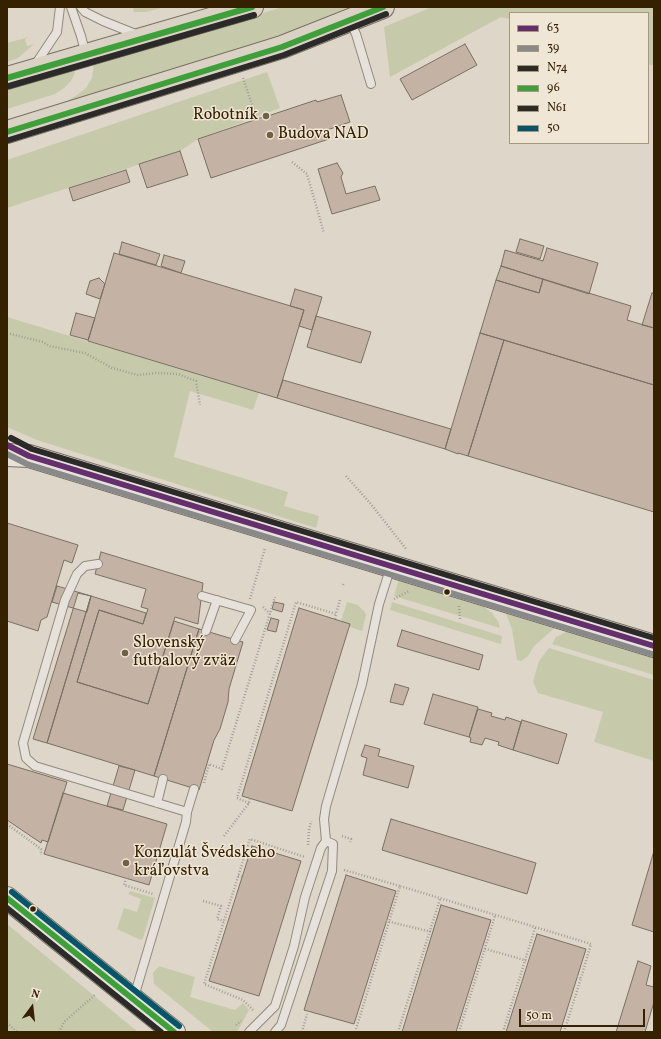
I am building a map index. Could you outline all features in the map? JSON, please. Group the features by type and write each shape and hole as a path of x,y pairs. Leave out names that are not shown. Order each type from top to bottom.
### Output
{"main road":[{"path":"7,78 252,7"},
{"path":"7,132 282,47 384,7"},
{"path":"7,445 29,456 654,646"},
{"path":"7,454 29,456"},
{"path":"7,898 174,1032"}],"lane":[{"path":"30,71 57,32 60,7"},
{"path":"71,7 86,56"},
{"path":"81,7 85,12 103,21 146,38"},
{"path":"350,21 356,34 371,84"},
{"path":"98,564 85,566 77,574 65,600 23,743 26,758 35,766 187,812"},
{"path":"275,1032 281,1025 323,902 332,871 330,842 324,819 326,806 362,684 379,604 391,565"},
{"path":"202,596 251,610 235,640"},
{"path":"206,631 217,600"},
{"path":"157,803 163,779"},
{"path":"133,1000 186,822 187,812 194,789"},
{"path":"249,1032 274,1006 294,946 305,897 321,848 330,842"}],"path":[{"path":"242,75 257,119"},
{"path":"292,162 307,174 324,233"},
{"path":"7,333 43,342 49,346 85,353 112,368 138,375 156,373 178,374 196,381 200,405"},
{"path":"346,476 370,503 407,551"},
{"path":"254,601 249,600 266,546"},
{"path":"394,599 411,591"},
{"path":"203,785 209,764 222,769 275,597"},
{"path":"335,619 340,600"},
{"path":"249,803 237,798 296,602 336,614"},
{"path":"260,603 270,614"},
{"path":"224,836 249,803 250,798"},
{"path":"308,851 309,830 312,816"},
{"path":"7,824 41,849 41,855"},
{"path":"340,834 351,839 350,842"},
{"path":"253,1010 243,1000 204,984 250,839 308,857 307,860"},
{"path":"343,870 591,944 564,1032"},
{"path":"238,876 242,877"},
{"path":"126,878 124,885 163,897"},
{"path":"356,1029 387,922 400,886"},
{"path":"398,1032 431,932 440,899"},
{"path":"203,901 221,906 217,919 224,921"},
{"path":"459,1032 483,948 494,916"},
{"path":"387,922 431,932"},
{"path":"503,1032 535,928"},
{"path":"483,948 526,961"},
{"path":"577,977 581,978"},
{"path":"60,1032 64,1022 98,992"},
{"path":"248,1015 259,1006"},
{"path":"302,1032 307,1014"},
{"path":"236,1025 242,1020"},
{"path":"7,1023 17,1032"}],"green space":[{"path":"133,7 165,7 146,12 134,12"},
{"path":"283,7 361,7 307,29 65,107 64,103 86,88 92,78 94,64"},
{"path":"432,7 654,7 654,66 649,64 649,12 509,12 509,19 501,17 390,77 384,27"},
{"path":"29,37 25,39 27,46 34,44 18,58 7,62 7,43"},
{"path":"74,70 75,73 71,81 55,94 7,109 7,90"},
{"path":"267,72 280,108 198,139 180,151 7,208 7,160"},
{"path":"7,317 259,393 253,410 190,391 174,457 288,492 284,506 319,516 316,528 37,440 7,427"},
{"path":"399,579 479,603 492,613 498,621 500,628 394,596"},
{"path":"347,602 358,605 364,611 366,615 362,631 340,624"},
{"path":"392,602 502,636 501,644 390,610"},
{"path":"505,611 557,626 534,646 528,656 521,661 517,660 512,629"},
{"path":"566,632 573,632 654,657 654,675 552,644 556,637"},
{"path":"549,648 654,680 654,761 594,742 603,712 538,693 533,682 539,661"},
{"path":"130,891 155,898 143,938 141,940 117,929 124,908 137,912 141,899 128,894"},
{"path":"7,924 138,1032 7,1032"},
{"path":"159,966 195,977 190,997 235,1010 243,1003 249,1010 237,1032 213,1032 154,984 153,973"}],"building":[{"path":"465,44 477,65 412,100 400,79"},
{"name":"Budova NAD","path":"341,95 350,122 327,130 329,139 211,178 198,139 316,100 317,102"},
{"path":"180,151 188,175 147,188 139,164"},
{"path":"337,163 343,173 341,177 346,194 375,186 380,200 332,214 318,169"},
{"path":"126,170 130,182 73,201 69,188"},
{"path":"520,239 544,246 540,259 516,252"},
{"path":"122,242 160,254 156,265 119,254"},
{"path":"547,248 598,263 589,294 501,266 505,250 543,261"},
{"path":"114,253 304,310 277,398 88,341"},
{"path":"164,255 185,261 181,273 161,266"},
{"path":"501,266 543,279 539,293 496,280"},
{"path":"99,278 105,284 100,299 86,294 90,281"},
{"path":"543,279 631,306 627,320 654,328 654,385 480,333 496,280 539,293"},
{"path":"295,289 322,297 312,330 299,326 304,310 290,306"},
{"path":"652,293 654,294 654,328 642,325"},
{"path":"76,313 95,318 88,340 70,335"},
{"path":"316,316 371,332 361,363 307,347"},
{"path":"480,333 504,340 468,456 445,449"},
{"path":"504,340 654,385 654,512 468,456"},
{"path":"283,380 451,429 445,449 277,398"},
{"path":"7,523 78,545 72,563 64,560 47,617 41,620 38,631 7,621"},
{"name":"Slovenský futbalový zväz","path":"101,552 203,583 198,624 175,617 148,704 77,682 99,610 143,624 148,609 141,607 146,589 95,574"},
{"path":"57,586 91,596 87,612 52,602"},
{"path":"78,593 91,596 47,743 33,739"},
{"path":"91,596 146,613 143,624 99,610 77,682 148,704 174,621 199,629 154,776 47,743"},
{"path":"274,602 284,604 282,612 272,609"},
{"path":"299,608 350,624 292,811 242,796"},
{"path":"271,618 279,620 276,632 267,630"},
{"path":"199,629 243,642 229,689 228,702 220,729 214,740 199,790 154,776"},
{"path":"402,630 483,655 479,670 397,646"},
{"path":"395,684 409,688 403,705 390,702"},
{"path":"433,694 478,707 469,737 424,724"},
{"path":"478,709 492,713 491,716 505,720 506,717 521,722 513,750 498,745 499,742 485,738 482,745 470,742 471,738 469,737"},
{"path":"522,720 567,734 558,764 513,750"},
{"path":"365,745 380,749 378,756 414,766 408,788 363,775 367,758 361,756"},
{"path":"7,764 67,782 48,842 42,840 41,843 7,820"},
{"path":"119,766 135,770 123,810 107,806"},
{"path":"63,793 167,824 149,885 44,854"},
{"path":"391,819 536,863 527,894 382,850"},
{"path":"252,846 301,861 259,996 209,981"},
{"path":"654,851 654,932 632,925"},
{"path":"346,875 396,891 354,1024 304,1010"},
{"path":"441,905 491,920 456,1032 402,1032"},
{"path":"537,934 586,949 560,1032 506,1032"},
{"path":"638,961 651,966 646,985 654,987 654,1002 645,1032 616,1032"}],"transit line":[{"name":"96","path":"7,78 252,7"},
{"name":"96","path":"7,132 282,47 383,7"},
{"name":"N61","path":"9,140 284,55 386,14"},
{"name":"N61","path":"9,86 254,15"},
{"name":"N74","path":"11,438 32,449 654,638"},
{"name":"63","path":"7,445 29,456 654,646"},
{"name":"39","path":"7,454 27,464 652,654"},
{"name":"50","path":"12,892 179,1026"},
{"name":"96","path":"7,898 174,1032"},
{"name":"N61","path":"7,908 161,1032"}],"place":[{"name":"Robotník","path":"266,116"},
{"name":"Budova NAD","path":"270,135"},
{"name":"Slovenský futbalový zväz","path":"125,653"},
{"name":"Konzulát Švédskeho kráľovstva","path":"126,863"}]}
